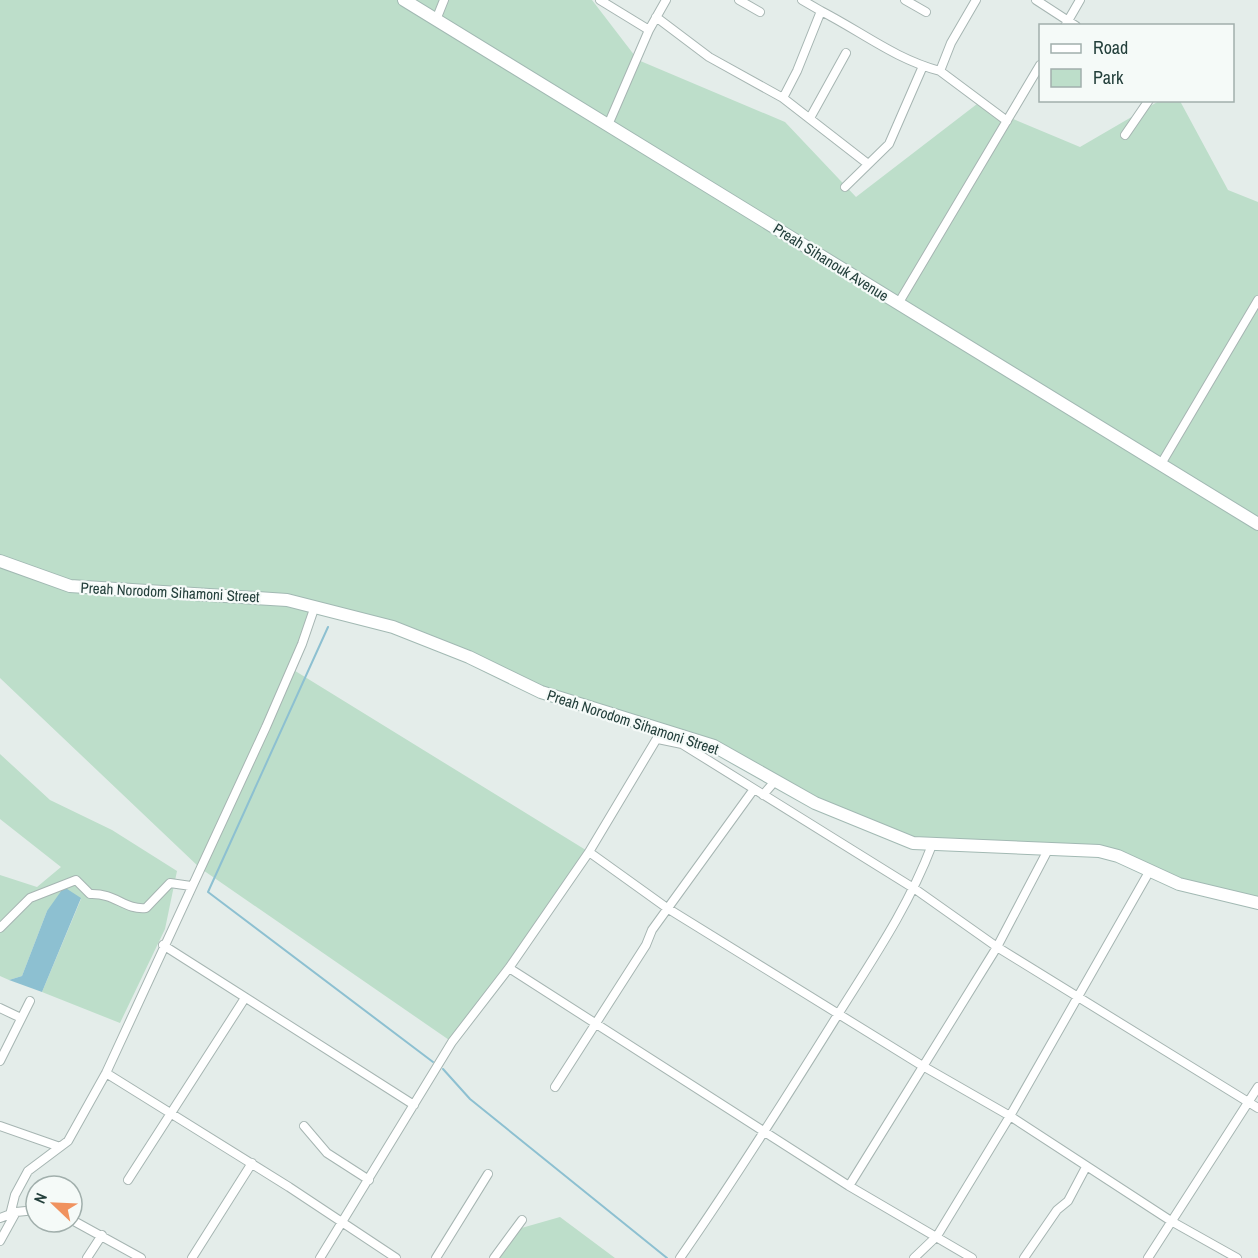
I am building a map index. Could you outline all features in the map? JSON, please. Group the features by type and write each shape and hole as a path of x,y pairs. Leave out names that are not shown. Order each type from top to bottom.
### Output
{"main road":[{"name":"Preah Sihanouk Avenue","path":"404,0 1258,524"},
{"name":"Preah Norodom Sihamoni Street","path":"0,561 70,586 139,592 251,596 315,606 427,639 541,692 659,733 714,746 815,803 895,838 933,845 1099,851 1118,856 1179,884 1258,903"}],"street":[{"path":"436,20 444,0"},
{"path":"600,0 649,30"},
{"path":"739,0 760,12"},
{"path":"802,0 872,39 897,57 940,71 1007,121"},
{"path":"905,0 926,12"},
{"path":"940,71 951,43 976,0"},
{"path":"1036,0 1066,23 1080,0"},
{"path":"608,125 663,1"},
{"path":"783,98 797,71 821,11"},
{"path":"656,17 709,57 783,98 868,164"},
{"path":"810,118 846,53"},
{"path":"845,188 868,164 877,159 894,136 924,66"},
{"path":"898,304 1039,68"},
{"path":"1125,135 1148,102"},
{"path":"1161,464 1258,300"},
{"path":"0,1241 13,1213 15,1195 28,1171 68,1141 105,1073 279,698 315,606"},
{"path":"320,1258 452,1042 509,968 589,852 659,733 682,744 915,889 997,947 1258,1108"},
{"path":"764,795 774,781"},
{"path":"555,1087 667,908 696,872 731,816 753,789"},
{"path":"680,1258 766,1132 838,1015 915,889 933,845"},
{"path":"849,1186 885,1131 921,1065 997,947 1049,848"},
{"path":"589,852 667,908 838,1015 1010,1116 1171,1221 1237,1258"},
{"path":"914,1258 937,1236 1010,1116 1149,872"},
{"path":"0,928 30,898 76,880 90,894 106,894 135,909 146,908 170,883 191,886"},
{"path":"163,945 414,1106"},
{"path":"509,968 849,1186 972,1258"},
{"path":"128,1180 245,998"},
{"path":"0,1061 30,1001"},
{"path":"0,1008 21,1018"},
{"path":"105,1073 252,1164 396,1258"},
{"path":"1148,1258 1258,1087"},
{"path":"0,1126 60,1147"},
{"path":"304,1126 327,1153 369,1180"},
{"path":"192,1258 252,1164"},
{"path":"1024,1258 1057,1210 1068,1201 1086,1167"},
{"path":"436,1258 488,1174"},
{"path":"0,1218 24,1212"},
{"path":"494,1258 522,1220"},
{"path":"84,1226 141,1258"},
{"path":"87,1258 102,1234"}],"green space":[{"path":"0,0 592,0 638,60 785,122 856,197 977,104 1080,147 1157,102 1181,102 1228,190 1258,202 1258,903 1217,895 1118,856 895,838 714,746 541,692 469,657 315,606 292,669 589,852 452,1042 200,868 0,678"},
{"path":"0,754 50,800 112,830 177,871 165,929 120,1023 42,992 81,899 47,911 22,976 9,980 0,976 0,875 37,887 61,867 0,819"},
{"path":"560,1217 615,1258 498,1258 518,1229"}],"water":[{"path":"64,887 81,898 42,992 9,980 22,976 47,911"}],"waterway":[{"path":"328,627 208,892 433,1062"},
{"path":"443,1069 470,1099 667,1258"}]}
